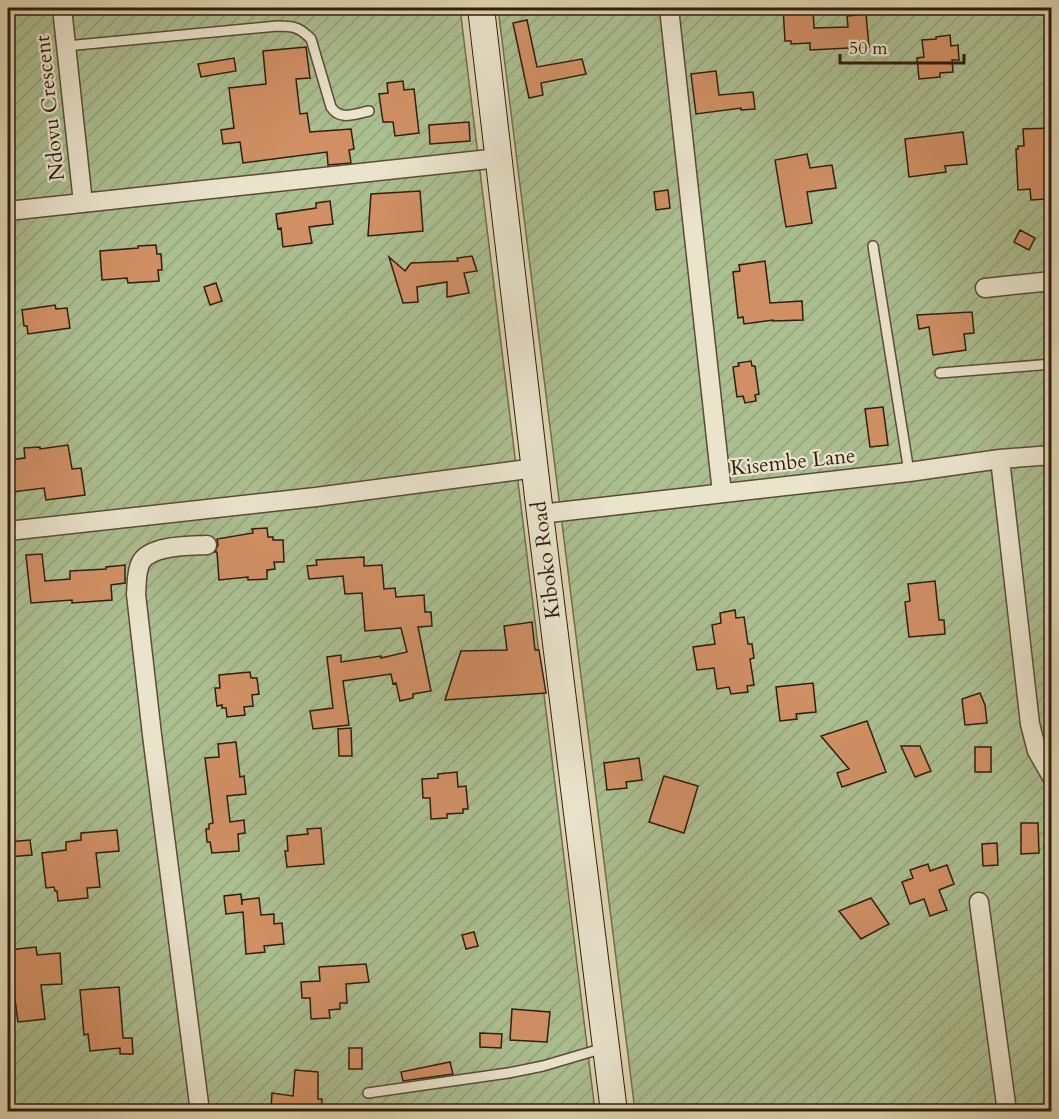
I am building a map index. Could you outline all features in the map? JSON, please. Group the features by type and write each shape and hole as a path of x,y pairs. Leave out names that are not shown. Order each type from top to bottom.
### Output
{"street":[{"name":"Ndovu Crescent","path":"62,8 83,203"},
{"name":"Kiboko Road","path":"481,8 540,514 614,1112"},
{"path":"669,8 722,492"},
{"path":"8,211 499,158"},
{"path":"985,288 1052,281"},
{"name":"Kisembe Lane","path":"540,514 909,472 1000,459 1052,455"},
{"path":"1000,459 1030,724 1037,751 1052,777"},
{"path":"8,531 316,497 535,468"},
{"path":"200,1112 136,594 137,576 142,561 153,551 207,545"},
{"path":"979,902 1007,1112"}],"lane":[{"path":"66,46 292,26 303,31 311,39 331,107 335,113 341,116 369,111"},
{"path":"873,246 909,472"},
{"path":"940,373 1052,364"},
{"path":"368,1093 543,1066 606,1047"}],"green space":[{"path":"8,8 460,8 595,1111 8,1111"},
{"path":"498,8 1051,8 1051,1107 1013,1112 635,1111"}],"building":[{"path":"783,8 813,8 814,28 848,27 847,16 866,14 869,47 810,50 810,43 791,44 791,41 785,41"},
{"path":"527,20 537,67 582,59 586,74 541,83 543,95 529,98 513,23"},
{"path":"950,35 951,46 958,45 959,60 952,60 953,72 940,73 940,77 919,79 917,58 924,57 922,40"},
{"path":"306,47 310,78 296,79 300,114 307,113 310,132 351,129 354,149 349,150 351,163 328,165 327,152 243,163 240,142 223,144 221,130 234,128 229,88 266,84 263,51"},
{"path":"234,58 236,71 201,77 198,64"},
{"path":"716,71 719,95 753,92 755,109 741,110 741,108 696,114 691,74"},
{"path":"403,81 404,90 414,89 419,133 395,136 393,122 383,122 379,94 388,93 387,83"},
{"path":"469,122 470,141 430,144 429,125"},
{"path":"1052,128 1052,196 1046,196 1046,199 1031,200 1030,189 1018,190 1016,149 1018,146 1024,146 1023,129"},
{"path":"963,132 967,164 945,166 946,172 909,177 905,139"},
{"path":"807,154 810,168 832,165 836,188 807,192 812,223 786,227 775,160"},
{"path":"668,190 670,208 656,210 654,192"},
{"path":"420,191 423,231 368,236 371,194"},
{"path":"330,201 333,224 309,227 312,243 283,247 281,228 278,229 276,214 316,208 316,203"},
{"path":"1020,230 1035,238 1029,250 1014,242"},
{"path":"156,245 157,254 161,254 162,270 158,270 159,281 128,283 127,278 102,280 100,251"},
{"path":"472,256 477,271 464,273 469,293 447,297 447,282 417,287 418,302 403,303 389,257 405,271 411,263 458,261 457,258"},
{"path":"765,261 770,303 802,301 803,320 773,320 744,324 743,317 738,318 733,272 740,271 739,265"},
{"path":"216,283 222,301 210,305 204,287"},
{"path":"55,305 56,309 67,308 70,328 28,334 27,326 24,326 22,310"},
{"path":"972,312 974,333 964,334 966,350 933,355 929,327 919,329 917,315"},
{"path":"751,361 752,366 755,366 759,394 755,395 756,401 745,403 743,396 737,397 733,367 739,366 738,363"},
{"path":"883,407 888,445 870,447 865,409"},
{"path":"68,445 72,469 81,468 85,495 46,500 44,488 12,492 8,460 25,458 24,448 40,447 40,449"},
{"path":"267,528 268,537 273,537 273,540 283,540 284,562 274,562 275,569 267,570 267,579 248,580 248,577 219,580 217,552 215,552 218,545 217,539 253,533 252,529"},
{"path":"42,554 45,581 70,579 70,571 106,569 106,567 125,565 125,583 111,585 112,600 31,603 26,555"},
{"path":"364,557 364,566 382,565 384,589 395,588 396,597 424,595 425,612 431,612 432,626 418,627 431,691 413,694 413,698 400,701 396,683 393,684 391,674 343,681 349,725 313,729 310,711 333,708 327,657 341,655 341,662 381,656 381,658 407,652 401,628 365,631 362,593 345,594 343,576 309,579 307,566 317,565 316,560"},
{"path":"935,581 939,620 944,620 945,634 909,637 905,602 910,601 908,584"},
{"path":"735,610 736,618 744,617 748,644 752,644 754,658 750,659 754,685 747,686 748,692 731,694 729,687 717,689 714,668 697,670 693,647 715,644 712,625 721,623 720,613"},
{"path":"532,622 535,650 539,650 546,693 445,700 461,651 507,650 504,626"},
{"path":"250,672 251,678 257,678 259,694 252,695 253,706 244,707 245,715 227,717 226,708 222,708 222,705 217,706 215,688 220,688 219,675"},
{"path":"813,683 816,712 796,714 797,719 780,721 776,687"},
{"path":"980,693 985,705 987,723 965,725 962,699"},
{"path":"867,721 886,772 842,787 837,773 849,769 821,736"},
{"path":"351,728 352,756 339,756 338,729"},
{"path":"236,742 240,777 244,776 246,794 227,796 230,822 244,820 245,833 238,834 239,851 212,853 210,842 207,842 206,829 209,829 209,824 213,823 205,758 219,757 218,744"},
{"path":"901,746 920,746 931,771 915,777"},
{"path":"975,747 991,747 991,772 975,772"},
{"path":"639,758 642,780 626,782 627,788 607,790 604,763"},
{"path":"457,772 458,787 466,786 468,809 463,809 463,813 447,814 447,818 431,819 430,798 423,798 422,779 438,778 438,774"},
{"path":"664,776 698,786 684,833 649,822"},
{"path":"1021,823 1038,823 1039,853 1021,854"},
{"path":"321,828 324,864 287,867 285,851 288,851 287,836 308,834 307,829"},
{"path":"117,830 119,851 96,853 100,887 87,888 88,898 58,901 54,887 46,888 42,853 66,850 66,842 81,840 81,833"},
{"path":"30,840 32,855 8,857 8,842"},
{"path":"997,843 998,865 983,866 982,844"},
{"path":"928,864 930,871 947,865 954,884 939,890 947,910 930,916 924,899 910,904 902,882 913,878 910,870"},
{"path":"241,894 242,905 242,900 259,898 261,915 274,914 274,924 282,923 284,944 264,946 265,952 246,954 243,912 226,914 224,896"},
{"path":"871,898 889,924 861,939 839,911"},
{"path":"474,932 478,946 466,949 462,935"},
{"path":"36,947 37,955 60,953 62,984 41,985 45,1019 18,1022 14,992 8,993 8,950"},
{"path":"366,964 369,982 346,984 347,1003 340,1003 340,1009 329,1010 330,1018 311,1019 310,998 302,998 301,982 320,981 319,967"},
{"path":"119,987 123,1038 132,1038 133,1054 120,1054 120,1048 90,1051 88,1034 84,1035 80,990"},
{"path":"512,1009 550,1012 547,1042 510,1040"},
{"path":"480,1033 502,1034 501,1048 480,1047"},
{"path":"349,1048 362,1048 362,1069 349,1069"},
{"path":"450,1062 453,1074 403,1081 401,1072"},
{"path":"295,1070 318,1072 318,1099 322,1099 321,1108 294,1108 294,1111 271,1108 272,1093 293,1096"}]}
